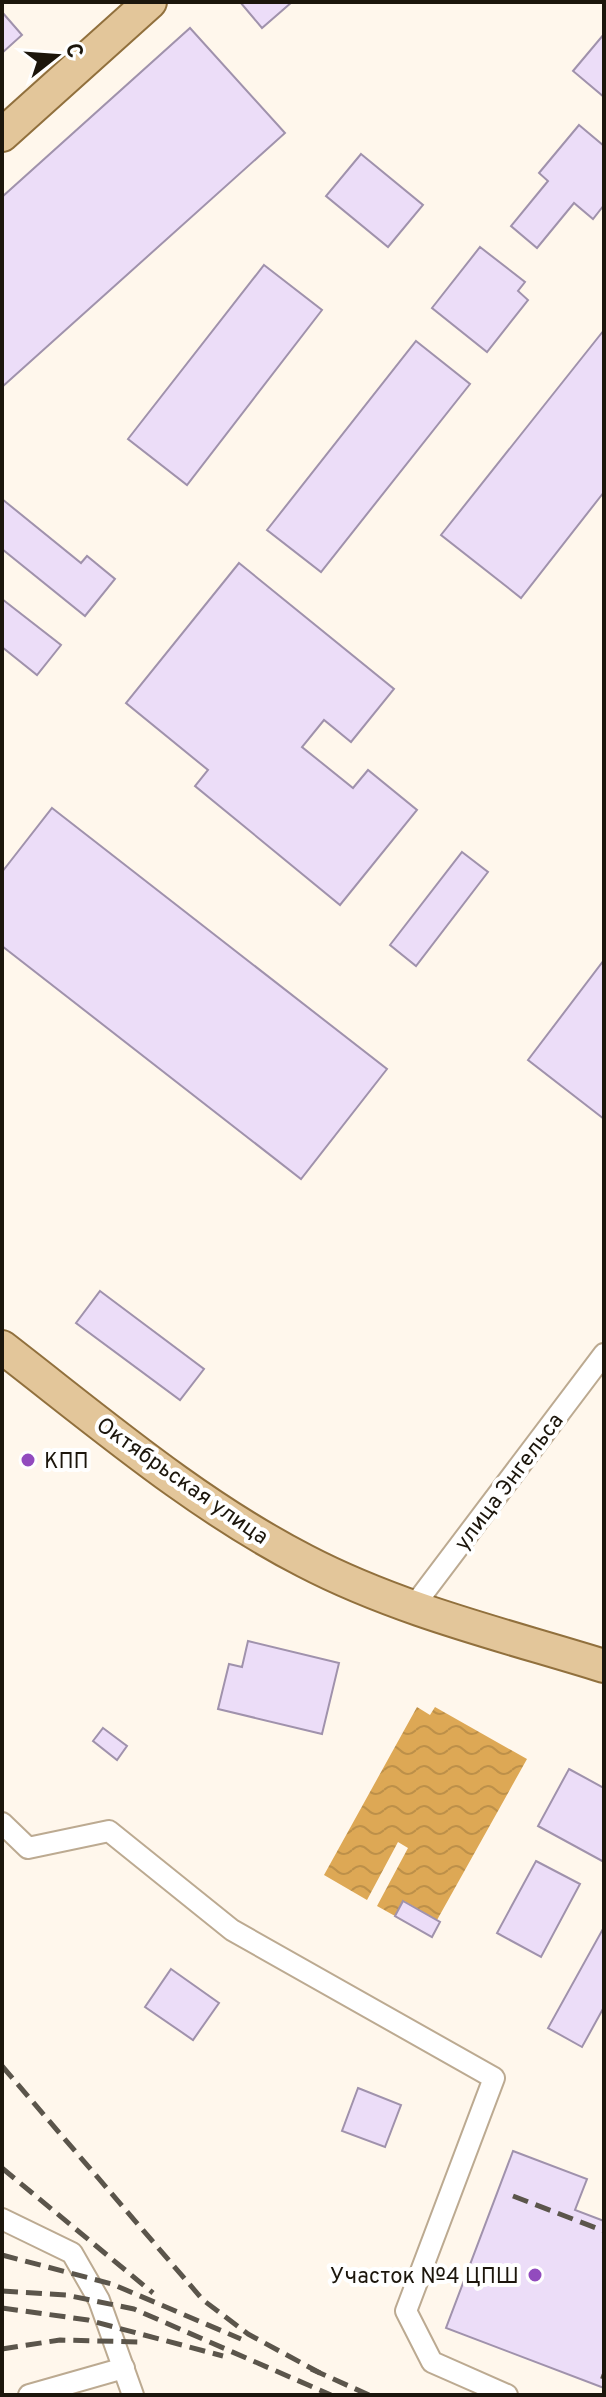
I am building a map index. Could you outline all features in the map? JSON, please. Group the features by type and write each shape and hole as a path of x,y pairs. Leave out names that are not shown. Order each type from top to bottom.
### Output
{"main road":[{"path":"2,135 150,2"},
{"name":"Октябрьская улица","path":"2,1347 246,1529 332,1574 413,1607 604,1666"}],"street":[{"name":"улица Энгельса","path":"413,1607 604,1354"},
{"path":"2,1823 28,1848 109,1831 232,1930 494,2078 406,2311 432,2362 507,2395"},
{"path":"2,2219 72,2253 99,2300 133,2395"},
{"path":"29,2395 124,2368"}],"water":[{"path":"417,1707 430,1715 435,1707 527,1759 437,1920 404,1901 395,1916 377,1906 408,1848 398,1842 367,1900 324,1875"}],"building":[{"path":"240,2 292,2 262,28"},
{"path":"2,12 22,35 2,53"},
{"path":"190,28 285,133 2,387 2,197"},
{"path":"604,34 604,97 573,71"},
{"path":"579,125 604,146 604,205 593,219 574,203 537,248 511,226 548,181 539,173"},
{"path":"361,154 423,205 388,247 326,196"},
{"path":"480,247 525,282 518,291 528,300 487,352 432,308"},
{"path":"264,265 322,310 187,485 128,439"},
{"path":"604,330 604,492 521,598 441,535"},
{"path":"416,341 470,384 321,572 267,530"},
{"path":"2,499 81,563 87,556 115,579 85,616 2,549"},
{"path":"239,563 394,689 351,742 324,720 302,747 353,788 368,770 417,810 340,905 195,786 208,770 126,703"},
{"path":"2,599 61,645 37,675 2,647"},
{"path":"52,808 387,1069 301,1179 2,946 2,872"},
{"path":"462,852 488,872 416,966 390,945"},
{"path":"604,960 604,1119 528,1060"},
{"path":"100,1291 204,1369 180,1400 76,1323"},
{"path":"248,1641 339,1663 322,1734 218,1709 229,1664 242,1667"},
{"path":"103,1728 127,1746 117,1760 93,1741"},
{"path":"569,1769 604,1788 604,1862 538,1826"},
{"path":"536,1861 580,1884 541,1957 497,1933"},
{"path":"403,1901 440,1922 432,1937 395,1916"},
{"path":"604,1927 604,2007 582,2047 548,2028"},
{"path":"171,1969 219,2003 193,2040 145,2007"},
{"path":"358,2088 401,2105 385,2147 342,2131"},
{"name":"Участок №4 ЦПШ","path":"513,2151 587,2179 575,2210 604,2221 604,2388 446,2328"}],"railway":[{"path":"2,2066 203,2300 248,2334 320,2373"},
{"path":"2,2168 153,2293"},
{"path":"513,2196 604,2231"},
{"path":"2,2255 112,2284 241,2339"},
{"path":"2,2291 66,2295 134,2309 331,2395"},
{"path":"2,2308 88,2320 223,2356"},
{"path":"2,2349 60,2340 141,2342"},
{"path":"311,2369 369,2395"}],"place":[{"name":"КПП","path":"28,1460"},
{"name":"Участок №4 ЦПШ","path":"535,2275"}]}
